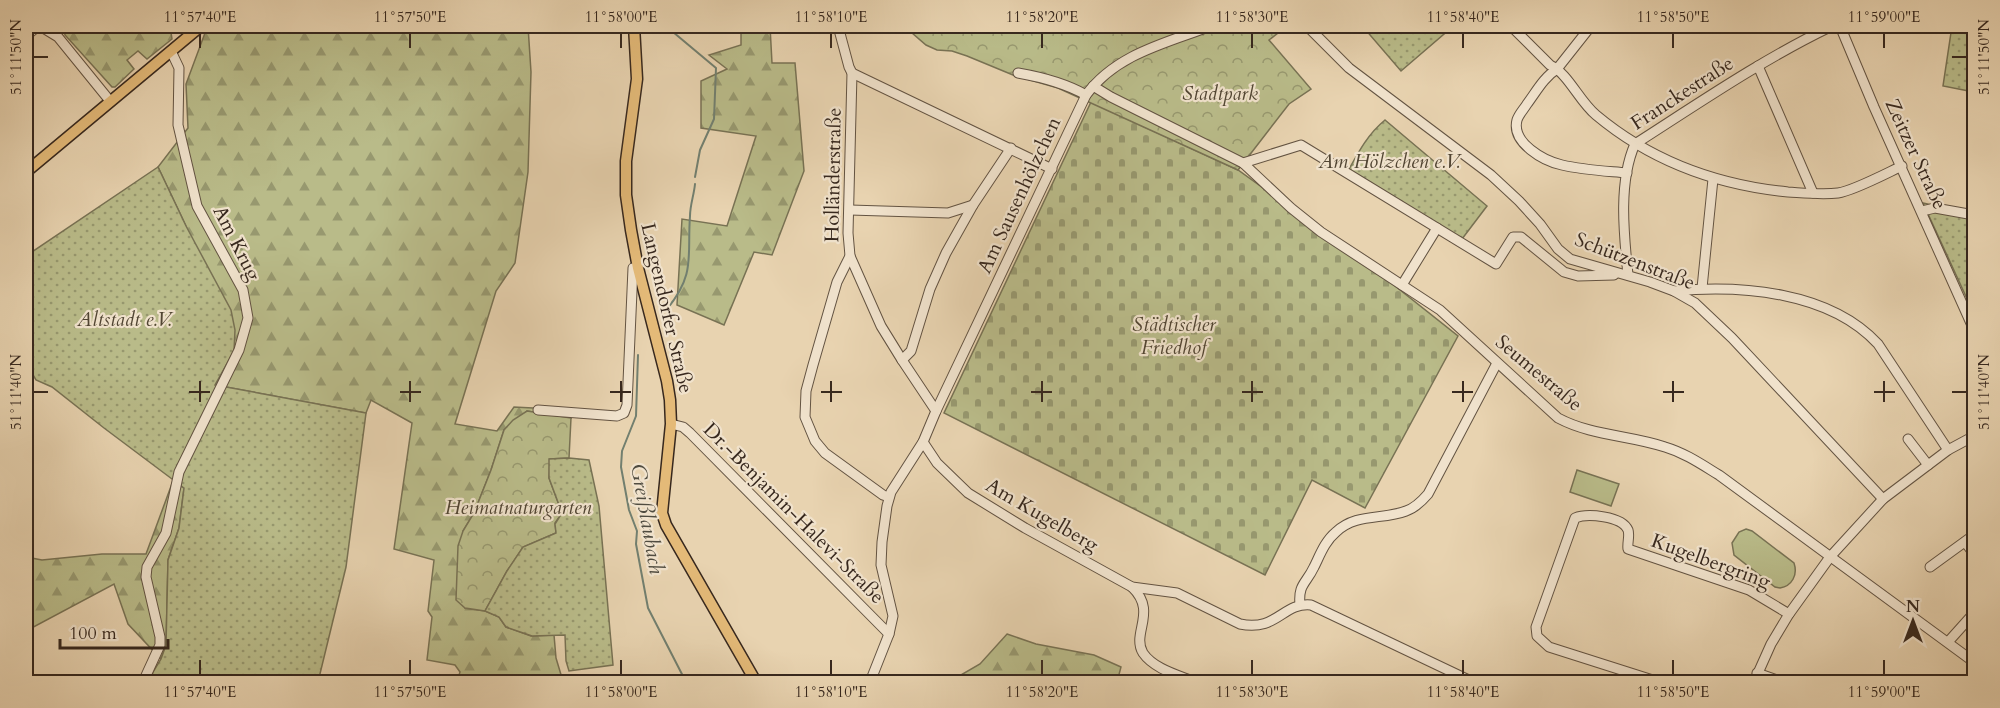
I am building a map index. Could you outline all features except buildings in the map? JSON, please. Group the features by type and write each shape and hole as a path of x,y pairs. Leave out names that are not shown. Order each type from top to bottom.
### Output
{"main road":[{"path":"26,172 199,26"},
{"name":"Langendorfer Straße","path":"634,26 636,79 626,161 628,213 638,267 670,400 671,424 663,507 664,519 756,682"}],"street":[{"path":"26,36 39,26 58,37 111,101"},
{"name":"Holländerstraße","path":"838,26 852,73 848,233 850,256 837,282 806,391 805,417 815,441 825,453 889,497"},
{"name":"Am Sausenhölzchen","path":"889,497 924,442 936,411 1086,95 1105,74 1127,59 1158,44 1211,26"},
{"name":"Schützenstraße","path":"1307,26 1349,68 1491,175 1519,201 1558,249 1569,259 1628,275 1674,291 1695,303 1732,338 1883,499"},
{"path":"1511,26 1550,65 1557,69 1594,114 1635,144 1713,179 1758,189 1840,193 1902,166"},
{"path":"1592,26 1557,69 1550,74 1520,114 1517,127 1523,141 1543,158 1562,165 1627,173"},
{"name":"Franckestraße","path":"1628,275 1624,229 1629,157 1635,144 1758,66 1832,26"},
{"name":"Zeitzer Straße","path":"1840,26 1974,330"},
{"name":"Am Krug","path":"143,682 160,645 146,577 147,567 166,532 179,472 239,350 248,318 243,290 197,206 178,125 179,68 171,51"},
{"path":"1758,66 1813,193"},
{"path":"852,73 1052,169"},
{"path":"1018,73 1040,77 1086,95"},
{"name":"Seumestraße","path":"1093,86 1243,163 1291,208 1321,232 1440,310 1558,418 1589,431 1665,447 1686,455 1719,475 1974,662"},
{"path":"1243,163 1301,145 1496,264 1513,237 1521,237 1564,272 1578,276 1628,275"},
{"path":"902,360 911,351 930,289 946,253 973,205 1011,148"},
{"path":"1702,288 1713,179"},
{"path":"850,210 948,213 973,205"},
{"path":"1922,211 1935,208 1974,215"},
{"path":"1402,285 1437,228"},
{"path":"850,256 881,326 936,411"},
{"path":"538,410 617,416 624,413 627,405 633,268 638,267"},
{"path":"1674,291 1702,288 1762,291 1798,299 1834,313 1853,324 1870,335 1878,344 1947,450"},
{"path":"1473,682 1311,605 1300,605 1299,592 1335,532 1351,521 1407,511 1428,494 1497,363"},
{"name":"Dr.-Benjamin-Halevi-Straße","path":"671,424 682,427 690,433 889,633"},
{"path":"1783,682 1756,678 1771,644 1789,614 1830,557 1883,499 1947,450 1974,436"},
{"path":"1908,439 1928,465"},
{"name":"Am Kugelberg","path":"924,442 937,463 968,493 1024,528 1132,587 1160,592 1177,592 1240,624 1249,626 1259,626 1269,622 1300,605"},
{"path":"870,682 889,633 892,616 881,565 889,497"},
{"name":"Kugelbergring","path":"1659,682 1549,647 1537,636 1536,627 1575,518 1582,515 1596,516 1620,522 1629,532 1628,549 1749,590 1789,614"},
{"path":"1930,567 1974,535"},
{"path":"1965,542 1974,554"},
{"path":"1132,587 1144,608"},
{"path":"1160,592 1149,599 1144,608 1141,650 1164,670 1195,682"},
{"path":"1948,642 1974,613"}],"green space":[{"path":"63,26 170,26 172,39 147,59 138,51 127,60 134,69 115,87 112,87 65,35"},
{"path":"216,26 528,26 531,72 528,172 515,263 496,291 455,424 497,431 514,407 571,410 571,418 527,411 504,430 474,513 463,531 465,608 485,611 499,617 506,627 531,636 554,635 556,658 562,678 557,682 457,682 460,672 455,665 427,660 432,617 428,611 434,560 394,549 412,423 371,400 366,413 215,385 234,351 186,226 158,167 188,128 186,84 205,33"},
{"path":"741,26 770,26 772,63 795,63 804,171 772,255 754,252 724,325 677,305 682,219 727,226 756,136 701,128 701,81 727,69 709,55 741,45"},
{"name":"Stadtpark","path":"904,26 1205,26 1208,31 1219,26 1287,26 1269,40 1311,89 1289,104 1238,170 1058,88 1013,75 952,51 937,50 926,45"},
{"path":"1371,26 1463,26 1456,33 1450,29 1401,71 1364,28"},
{"path":"1952,26 1974,26 1974,92 1943,86"},
{"name":"Städtischer Friedhof","path":"1091,102 1238,170 1351,251 1458,336 1365,508 1312,480 1265,575 944,413"},
{"name":"Am Hölzchen e.V.","path":"1385,120 1487,206 1462,239 1348,171 1369,137"},
{"name":"Altstadt e.V.","path":"158,167 186,226 231,310 235,330 234,351 215,385 366,413 346,567 318,682 150,682 166,645 168,560 179,528 184,488 52,387 36,380 26,363 26,256"},
{"path":"1923,203 1974,214 1974,314"},
{"name":"Heimatnaturgarten","path":"527,411 571,418 569,458 550,459 549,478 562,513 555,523 556,533 523,547 485,611 465,608 456,600 458,546 463,531 474,513 504,430 513,420"},
{"path":"549,459 589,460 599,506 613,665 569,671 566,661 565,635 532,636 506,627 499,617 485,611 523,547 556,533 555,524 562,513 549,478"},
{"path":"1577,470 1619,484 1611,506 1570,492"},
{"path":"173,481 184,488 179,528 168,560 166,645 161,659 128,624 114,584 26,631 26,557 42,560 102,554 146,554"},
{"path":"1746,529 1752,531 1794,563 1794,576 1788,585 1775,587 1734,555 1732,543 1739,532"},
{"path":"1007,634 1036,644 1094,655 1121,667 1117,682 925,682 928,675 961,675 980,664"}],"waterway":[{"name":"Greißlaubach","path":"670,26 673,32 716,68 714,119 700,150 695,177"},
{"name":"Greißlaubach","path":"667,309 676,297 686,275 690,212 695,184"},
{"name":"Greißlaubach","path":"638,355 636,416 622,451 621,467 629,510 637,531 636,544 648,608 686,682"}]}
